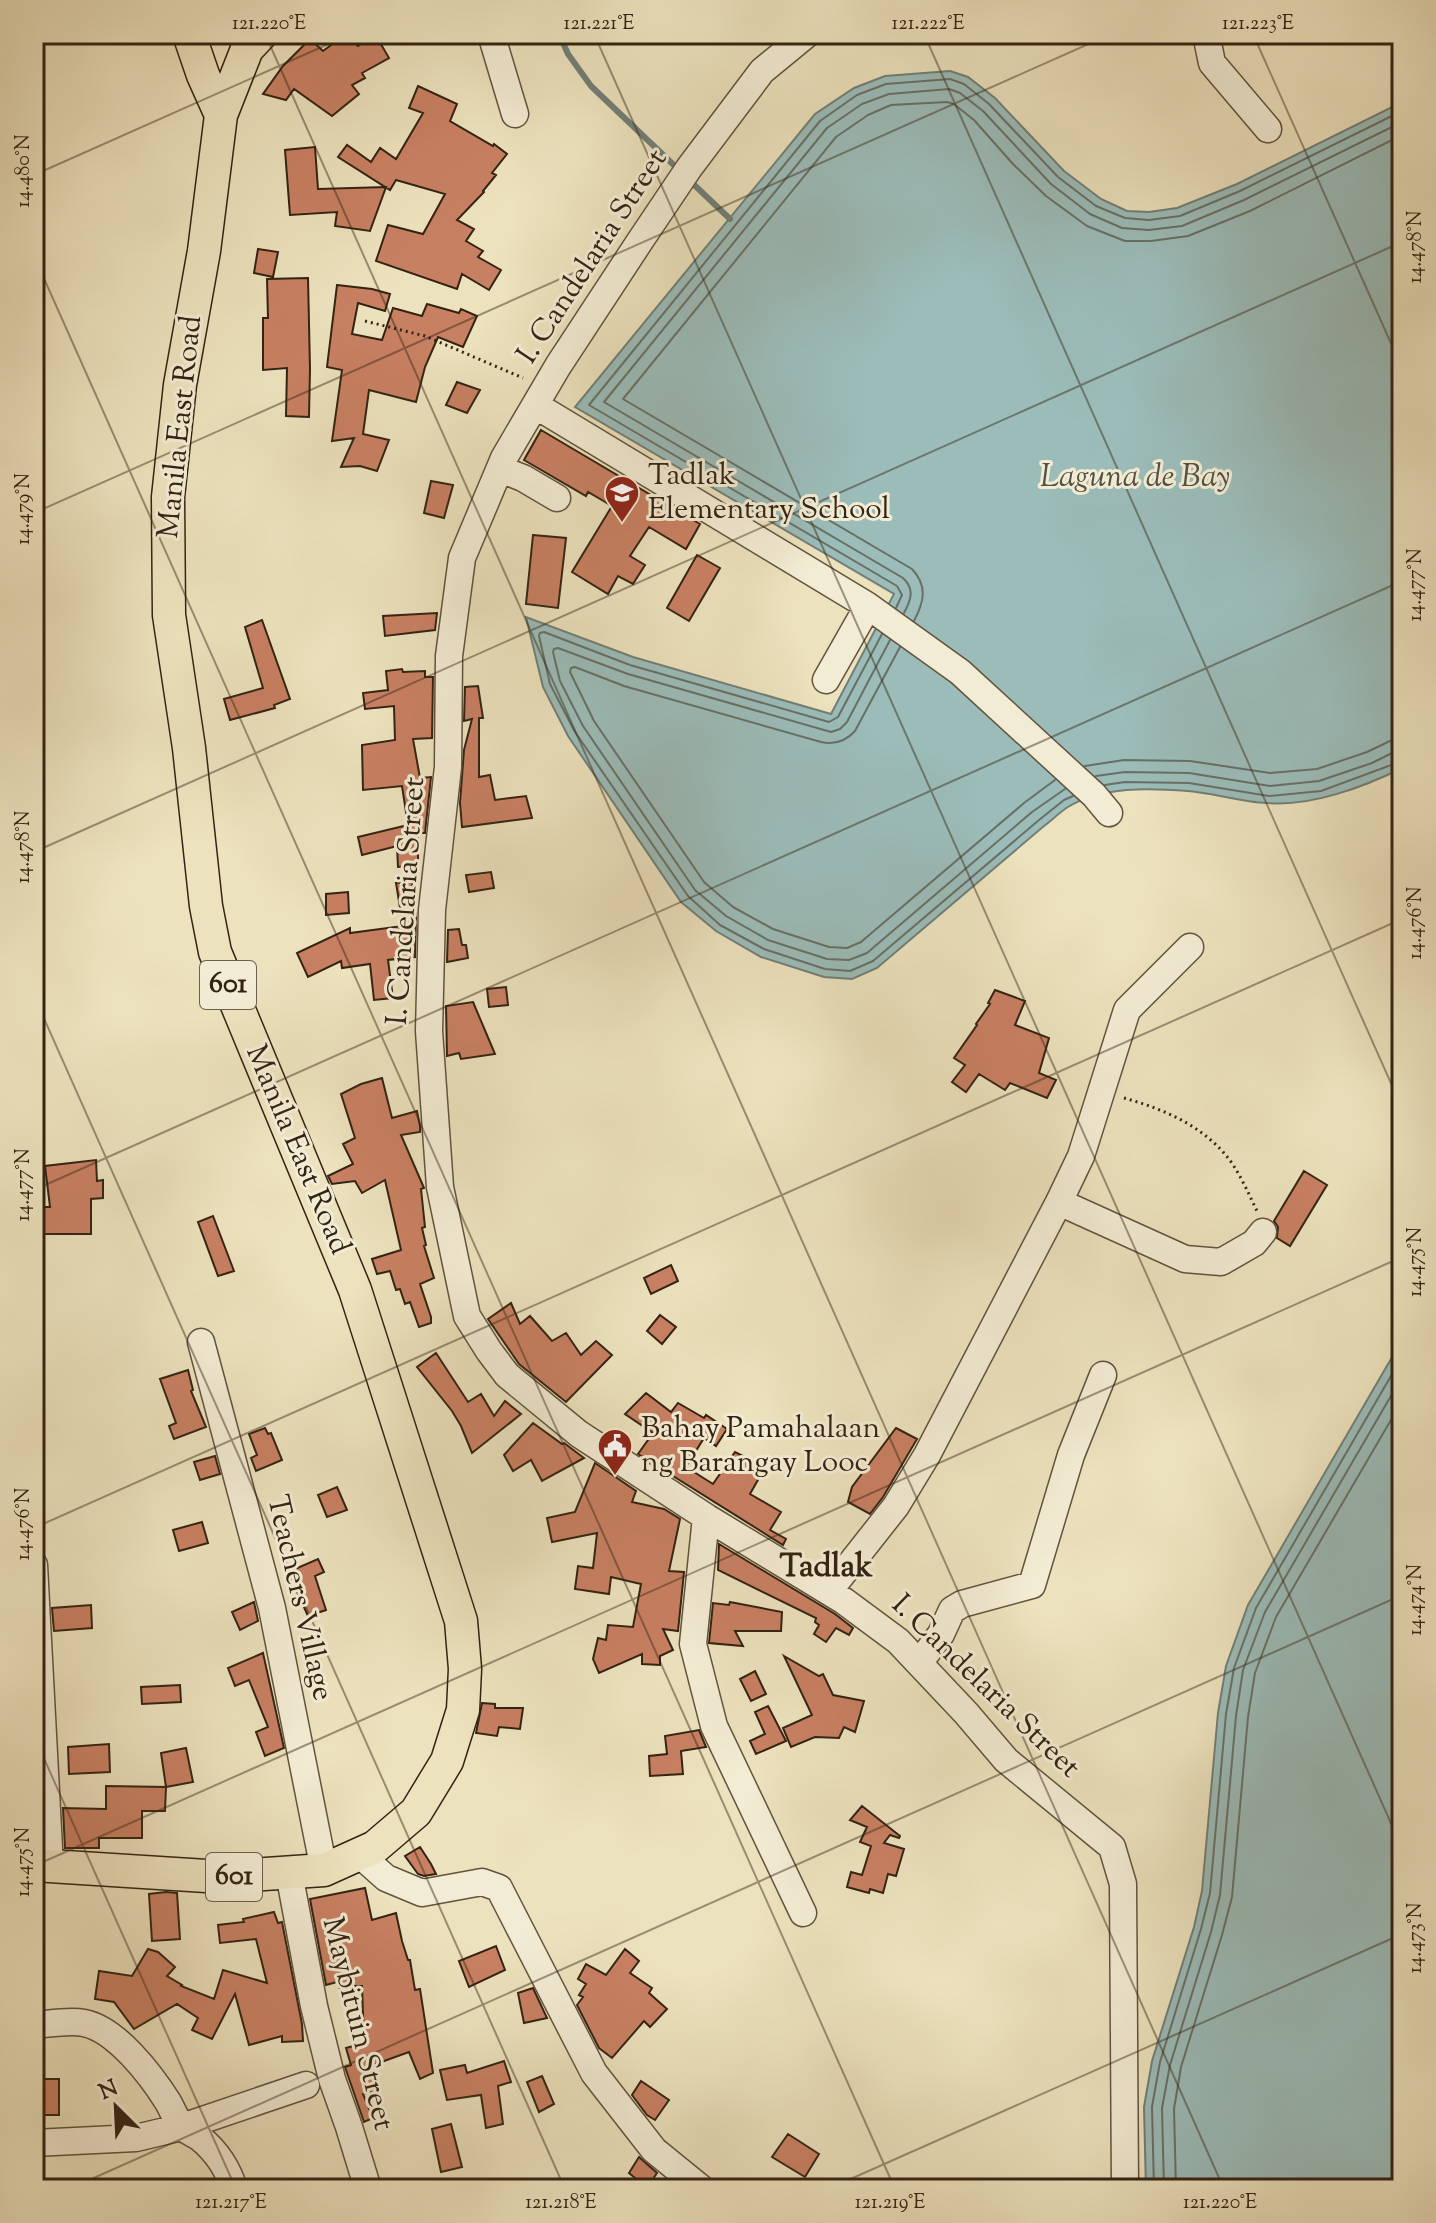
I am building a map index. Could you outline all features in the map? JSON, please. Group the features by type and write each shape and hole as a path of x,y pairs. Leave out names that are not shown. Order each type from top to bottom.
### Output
{"main road":[{"path":"189,34 221,115"},
{"name":"Manila East Road","path":"42,1866 222,1877 324,1870 375,1847 416,1812 447,1761 463,1710 465,1669 461,1621 355,1290 215,952 206,906 189,748 169,615 168,497 180,385 204,251 221,115 247,49 261,34"}],"street":[{"path":"491,34 515,114"},
{"name":"I. Candelaria Street","path":"807,34 762,71 682,178 504,458 462,558 449,656 448,767 432,910 429,1031 440,1187 467,1316 507,1375 579,1434 706,1517 829,1591 898,1641 1006,1760 1112,1847 1123,1884 1125,2189"},
{"path":"1206,34 1212,63 1268,129"},
{"path":"541,396 868,606 960,672 1094,795 1109,813"},
{"path":"500,469 523,478 557,498"},
{"path":"826,680 868,606"},
{"path":"829,1591 896,1506 927,1455 1059,1202 1081,1156 1127,1010 1190,947"},
{"path":"1059,1202 1185,1259 1221,1262 1254,1243 1263,1232"},
{"name":"Teachers Village","path":"201,1342 272,1608 324,1870"},
{"path":"919,1663 941,1634 952,1610 962,1604 1032,1585 1071,1455 1103,1375"},
{"path":"706,1517 693,1644 698,1665 714,1726 803,1913"},
{"path":"34,1565 42,1866"},
{"path":"359,1854 386,1878 422,1893 482,1882 499,1888 594,2073 654,2150 702,2189"},
{"name":"Maybituin Street","path":"289,1873 327,2059 368,2189"},
{"path":"34,2025 84,2023 107,2033 127,2050 148,2076 167,2100 182,2127 217,2155 234,2189"},
{"path":"34,2143 136,2138 182,2127 306,2085"}],"path":[{"path":"365,321 425,336 541,396"},
{"path":"1101,1092 1153,1106 1199,1130 1225,1153 1260,1217 1263,1232"}],"water":[{"name":"Laguna de Bay","path":"950,71 968,77 995,98 1064,171 1101,199 1127,211 1177,208 1237,184 1402,102 1402,768 1354,788 1301,802 1257,802 1158,789 1111,792 1081,800 1059,814 877,968 852,979 824,977 761,957 716,931 681,902 568,736 543,687 526,617 633,657 831,714 894,594 575,407 815,114 854,88 885,76"},
{"path":"1402,1340 1402,2189 1146,2189 1144,2107 1152,2061 1194,1927 1202,1891 1218,1713 1226,1666 1248,1605"}],"building":[{"path":"346,34 358,46 375,34 389,58 362,73 365,78 352,85 359,94 332,116 294,89 286,100 263,94 283,66 310,39 323,51"},
{"path":"418,86 457,104 450,121 507,154 492,173 496,175 484,192 457,220 474,229 466,241 483,251 478,257 501,270 489,290 462,274 457,289 376,261 388,225 423,234 445,194 396,180 390,190 338,157 347,145 371,162 380,148 396,159 423,113 409,108"},
{"path":"315,147 318,189 386,187 370,231 335,226 337,212 290,215 285,150"},
{"path":"258,249 278,252 273,277 254,273"},
{"path":"308,278 309,417 286,416 287,368 263,370 263,318 268,318 267,279"},
{"path":"337,285 390,294 385,311 358,303 352,334 382,340 393,308 422,316 427,304 459,313 461,309 477,316 463,347 438,337 425,367 416,402 369,390 363,434 389,440 377,471 360,466 341,467 354,438 332,441 342,370 327,367"},
{"path":"457,382 480,390 467,413 446,405"},
{"path":"541,430 700,524 686,549 649,527 630,556 645,565 633,584 618,576 608,594 572,572 612,506 588,492 586,496 524,460"},
{"path":"431,481 453,485 444,518 424,513"},
{"path":"533,535 566,538 558,608 526,604"},
{"path":"697,555 720,568 689,621 667,608"},
{"path":"437,613 435,630 385,636 383,616"},
{"path":"262,620 290,699 274,705 275,708 230,720 224,699 263,688 245,627"},
{"path":"402,669 403,672 425,671 425,677 433,677 432,738 413,739 420,778 431,777 425,833 418,833 418,865 398,867 397,846 362,855 358,837 408,825 402,786 363,790 362,745 395,740 394,706 365,709 363,693 388,690 386,671"},
{"path":"478,686 483,718 479,718 479,777 490,775 495,800 526,796 532,818 462,827 460,803 464,750 472,719 464,721 465,687"},
{"path":"491,872 494,888 469,892 466,875"},
{"path":"412,882 416,917 415,957 388,960 393,998 374,1000 370,964 342,968 341,961 308,977 297,953 350,928 350,933 403,926 396,883"},
{"path":"348,892 349,913 326,915 326,894"},
{"path":"459,929 468,958 447,962 448,930"},
{"path":"506,987 508,1005 489,1007 487,989"},
{"path":"995,990 1025,1001 1015,1025 1049,1038 1039,1073 1056,1080 1047,1098 1010,1083 1005,1090 979,1074 966,1092 952,1082 965,1065 954,1058 990,1004"},
{"path":"473,1002 495,1054 461,1059 459,1053 447,1056 446,1006"},
{"path":"382,1078 392,1118 417,1111 420,1126 420,1132 401,1135 424,1188 421,1189 424,1246 434,1278 420,1284 431,1323 419,1327 410,1302 405,1304 400,1289 396,1290 390,1271 377,1274 372,1259 401,1250 385,1180 362,1193 355,1181 332,1184 328,1176 353,1164 343,1144 355,1138 341,1094"},
{"path":"96,1160 97,1181 103,1180 103,1198 91,1199 91,1234 34,1234 34,1207 50,1207 45,1166"},
{"path":"1304,1171 1327,1185 1290,1246 1277,1238 1278,1227 1274,1221"},
{"path":"213,1216 234,1271 218,1276 198,1222"},
{"path":"671,1265 678,1281 651,1294 644,1278"},
{"path":"511,1303 520,1324 530,1316 552,1341 566,1333 581,1355 596,1341 612,1355 566,1402 519,1364 488,1319"},
{"path":"660,1315 676,1327 662,1344 647,1331"},
{"path":"436,1353 468,1402 481,1394 494,1416 505,1401 521,1414 472,1453 452,1411 417,1367"},
{"path":"188,1370 191,1391 206,1427 174,1439 169,1426 176,1423 160,1379"},
{"path":"646,1393 671,1412 678,1403 704,1418 706,1415 727,1429 716,1446 704,1438 686,1467 713,1484 735,1452 749,1459 748,1462 763,1471 750,1494 781,1512 770,1530 786,1539 783,1545 638,1454 653,1433 625,1414"},
{"path":"533,1423 584,1458 542,1481 531,1460 513,1471 504,1455"},
{"path":"265,1428 268,1434 271,1433 282,1460 256,1471 251,1458 257,1455 249,1434"},
{"path":"896,1428 917,1439 870,1514 848,1502 852,1487"},
{"path":"215,1456 220,1474 200,1480 194,1462"},
{"path":"595,1463 636,1491 632,1502 664,1509 680,1519 669,1571 684,1572 678,1631 663,1629 673,1650 660,1656 660,1665 642,1664 642,1654 599,1673 593,1659 598,1638 606,1640 608,1625 633,1627 641,1584 611,1577 609,1594 575,1589 578,1566 593,1568 597,1533 552,1542 547,1518 575,1512"},
{"path":"337,1487 347,1510 327,1517 318,1495"},
{"path":"202,1522 208,1543 179,1551 173,1530"},
{"path":"719,1544 835,1614 853,1628 849,1635 836,1628 826,1642 814,1634 819,1625 815,1622 816,1618 718,1570"},
{"path":"318,1559 324,1572 315,1576 326,1610 308,1616 288,1572"},
{"path":"254,1602 258,1621 240,1630 232,1612"},
{"path":"730,1602 782,1612 781,1631 735,1631 743,1646 709,1643 713,1603 729,1605"},
{"path":"91,1605 92,1628 54,1631 52,1608"},
{"path":"263,1653 284,1748 265,1756 256,1732 268,1727 249,1680 235,1686 228,1668"},
{"path":"784,1656 819,1676 823,1674 833,1695 864,1701 855,1732 844,1727 839,1738 815,1737 791,1747 783,1728 812,1715"},
{"path":"755,1671 766,1694 751,1701 740,1679"},
{"path":"180,1685 181,1702 142,1704 141,1687"},
{"path":"482,1703 495,1704 495,1708 523,1708 520,1729 499,1727 497,1736 476,1733"},
{"path":"768,1706 786,1741 756,1754 750,1741 765,1734 755,1712"},
{"path":"699,1730 706,1747 681,1751 683,1774 650,1776 649,1756 667,1754 665,1736"},
{"path":"109,1744 110,1772 69,1774 68,1747"},
{"path":"186,1748 193,1782 166,1787 161,1753"},
{"path":"106,1786 166,1787 165,1811 142,1811 142,1838 99,1838 99,1848 65,1848 63,1808 106,1809"},
{"path":"862,1806 900,1836 890,1835 884,1843 904,1849 896,1876 888,1874 883,1893 847,1887 851,1872 862,1875 871,1846 860,1842 867,1827 850,1820"},
{"path":"420,1847 436,1874 418,1874 405,1856"},
{"path":"365,1888 372,1920 396,1913 415,1990 420,1989 433,2073 420,2079 409,2052 373,2065 378,2091 363,2094 373,2118 364,2122 345,2067 351,2065 346,2048 364,2043 362,1986 340,1989 337,1982 326,1985 310,1899"},
{"path":"177,1893 180,1939 152,1941 149,1894"},
{"path":"274,1912 278,1923 282,1922 303,2041 282,2042 282,2036 249,2045 235,1994 212,2039 192,2030 198,2018 177,2004 134,2029 114,2002 95,1999 99,1971 132,1976 148,1949 158,1952 175,1967 167,1976 181,1986 214,1999 223,1970 267,1983 256,1939 220,1943 218,1925 244,1922 243,1919"},
{"path":"496,1946 505,1970 469,1987 459,1961"},
{"path":"625,1949 639,1961 630,1973 652,1988 649,1993 667,2009 650,2027 644,2021 612,2058 599,2048 577,2005 586,1984 578,1979 586,1964 606,1975"},
{"path":"533,1988 547,2018 524,2023 518,1993"},
{"path":"504,2061 511,2082 498,2086 503,2124 486,2128 481,2095 447,2100 440,2070 465,2065 467,2073"},
{"path":"542,2076 554,2104 539,2112 527,2082"},
{"path":"44,2079 59,2079 59,2115 44,2115"},
{"path":"641,2081 669,2100 655,2120 647,2115 632,2095"},
{"path":"451,2124 462,2167 441,2172 432,2129"},
{"path":"788,2134 819,2154 805,2177 772,2157"},
{"path":"639,2157 657,2173 647,2188 629,2173"}],"waterway":[{"path":"559,34 568,54 591,86 680,171"},
{"path":"688,179 730,219"}],"place":[{"name":"Tadlak Elementary School","path":"622,524"},
{"name":"Bahay Pamahalaan ng Barangay Looc","path":"615,1477"}],"district":[{"name":"Tadlak","path":"826,1568"}]}
